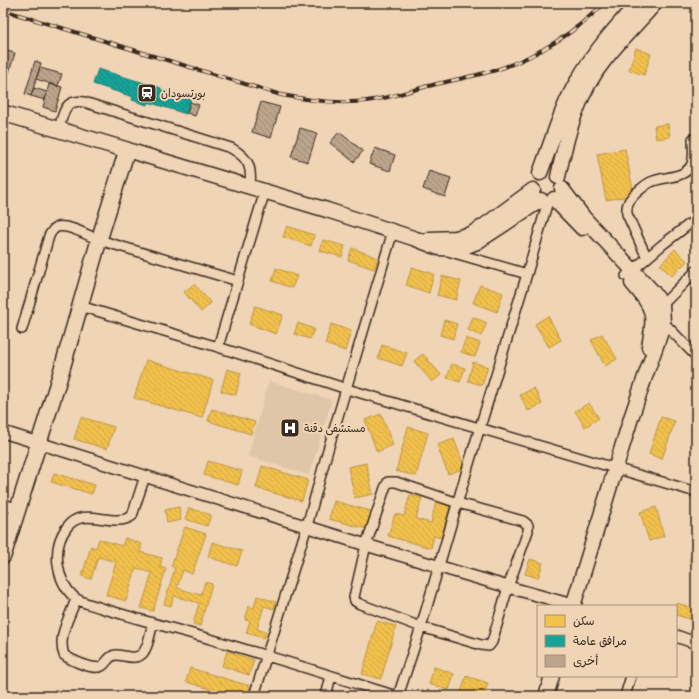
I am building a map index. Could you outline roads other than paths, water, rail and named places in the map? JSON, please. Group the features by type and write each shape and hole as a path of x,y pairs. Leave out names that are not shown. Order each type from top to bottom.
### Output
{"highway":[{"path":"3,113 127,150 99,240 59,379 3,556"}],"main road":[{"path":"550,193 553,173 540,173 561,116 577,81 611,33 638,3"},
{"path":"127,150 250,186 393,231 439,248 459,249 474,238 484,226 550,193 573,119 588,84 606,58 655,3"},
{"path":"550,193 630,273 650,307 659,314 652,330 646,374 615,469 574,605"},
{"path":"416,239 474,238"},
{"path":"546,696 552,677"}],"street":[{"path":"59,129 66,107 74,102 84,102 231,148 241,154 248,164 251,172 250,186"},
{"path":"647,258 626,214 628,202 642,188 651,182 686,171 693,162 693,139"},
{"path":"218,347 265,191"},
{"path":"145,476 132,516 127,519 118,520 82,517 75,520 62,534 58,547 58,566 69,591 76,599 397,696 421,627 550,193"},
{"path":"630,273 696,220"},
{"path":"22,329 49,236 53,230 63,227 99,240 238,281"},
{"path":"254,696 307,526 327,453 393,231"},
{"path":"439,248 527,274"},
{"path":"696,271 659,314 696,356"},
{"path":"80,306 218,347 347,389 480,427 615,469 696,492"},
{"path":"3,432 366,545 571,605"},
{"path":"388,482 396,482 458,503 523,521 528,525 528,530 508,587 492,642 489,646 421,627 355,601 354,597 366,545 388,482"},
{"path":"3,504 17,508"},
{"path":"76,599 62,636 62,649 64,655 84,665 98,668 112,656 136,657 140,655 145,649 153,623"},
{"path":"677,636 696,643"},
{"path":"326,696 331,676"},
{"path":"625,696 631,677"}],"railway":[{"path":"3,10 281,95 333,102 360,102 390,97 511,65 540,51 568,34 604,3"}],"place":[{"name":"بورتسودان","path":"147,93"},
{"name":"مستشفى دقنة","path":"290,428"}]}
